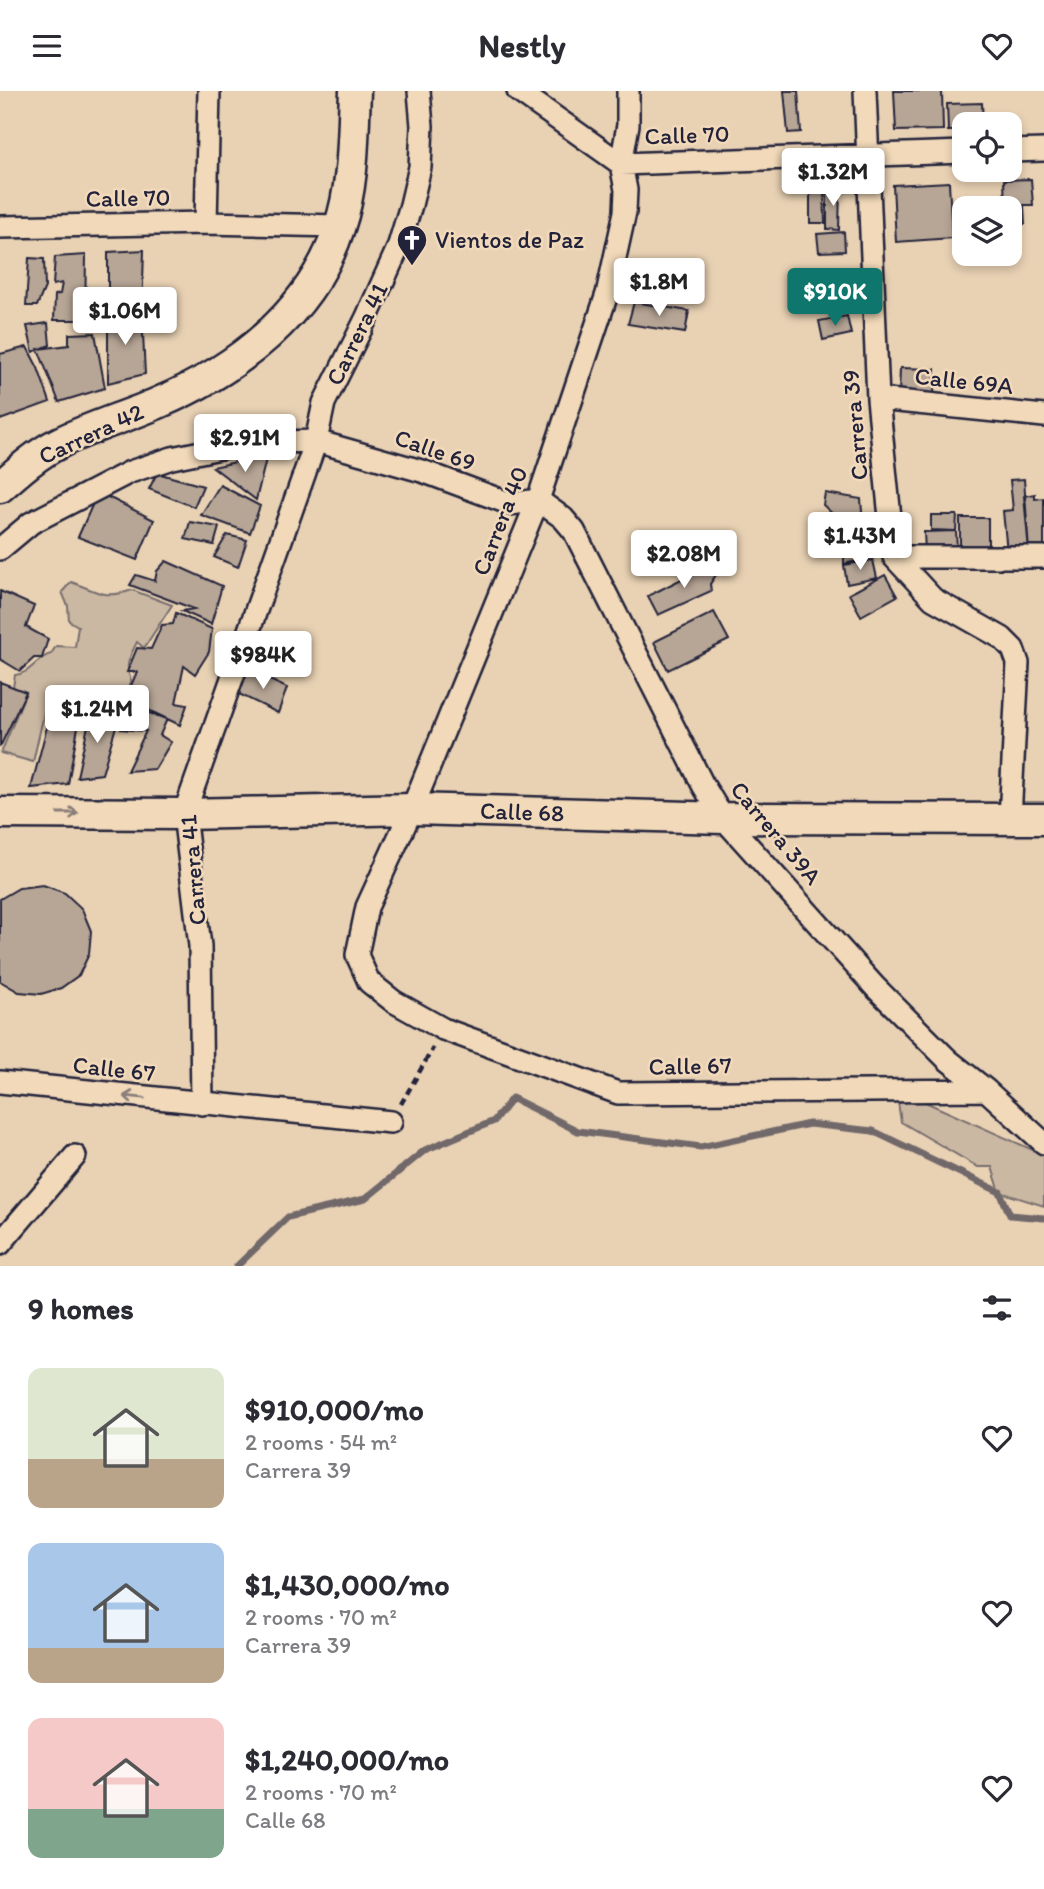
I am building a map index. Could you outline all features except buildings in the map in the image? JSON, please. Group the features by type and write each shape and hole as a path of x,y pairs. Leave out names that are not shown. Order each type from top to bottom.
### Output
{"street":[{"path":"206,223 209,91"},
{"path":"340,226 351,169 355,91"},
{"name":"Carrera 41","path":"202,1104 200,946 184,814 316,441 324,403 398,248 420,167 422,126 419,91"},
{"name":"Calle 70","path":"519,91 621,164 952,152"},
{"name":"Carrera 40","path":"357,955 367,907 412,809 538,500 607,294 617,254 626,190 621,164 628,125 628,91"},
{"name":"Carrera 39","path":"865,91 878,400 894,557"},
{"path":"1022,151 1044,150"},
{"name":"Calle 70","path":"0,227 206,223 340,226"},
{"name":"Carrera 42","path":"0,487 23,466 59,443 193,387 240,359 290,315 324,265 340,226"},
{"name":"Calle 69A","path":"878,400 1044,416"},
{"name":"Calle 69","path":"0,549 31,523 130,472 172,458 244,443 316,441 425,472 511,504 538,500"},
{"name":"Carrera 39A","path":"538,500 564,518 574,531 703,785 723,818 875,987 948,1060 986,1090"},
{"path":"894,557 1044,557"},
{"path":"894,557 933,599 1002,638 1013,649 1018,663 1010,819"},
{"name":"Calle 68","path":"0,813 184,814 412,809 723,818 1044,819"},
{"name":"Calle 67","path":"357,955 369,982 393,1001 443,1029 618,1093 986,1090"},
{"name":"Calle 67","path":"0,1082 391,1122"},
{"path":"986,1090 1044,1143"},
{"path":"0,1244 75,1156"}],"path":[{"path":"391,1122 443,1029"}],"shaded area":[{"path":"71,582 107,594 132,590 172,605 144,648 137,642 132,652 128,665 131,680 119,716 100,712 97,706 86,720 77,700 58,700 46,705 33,762 1,753 26,692 13,687 15,675 25,672 51,654 56,646 75,647 78,626 69,621 68,606 62,592"},
{"path":"896,1089 1044,1155 1044,1206 1000,1192 992,1167 978,1167 901,1122"}],"waterway":[{"path":"237,1266 288,1217 365,1199 425,1150 494,1121 512,1098 578,1131 701,1147 809,1124 873,1131 1000,1192 1010,1215 1044,1218"}],"place":[{"name":"Vientos de Paz","path":"412,267"}]}
